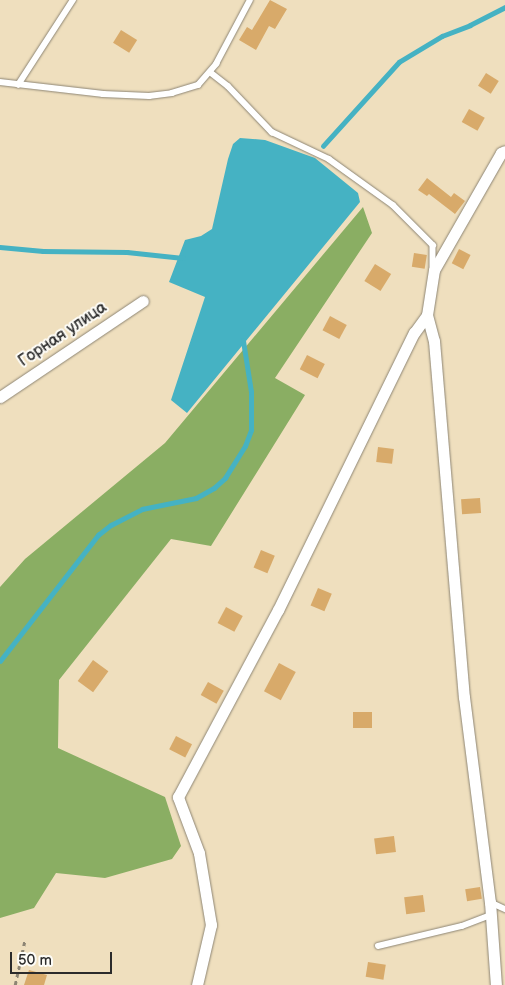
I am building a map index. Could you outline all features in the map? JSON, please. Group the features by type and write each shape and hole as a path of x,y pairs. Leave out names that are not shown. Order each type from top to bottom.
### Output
{"street":[{"path":"196,985 211,925 199,853 178,797 278,610 414,333 426,315 434,270 500,153 505,151"},
{"name":"Горная улица","path":"0,397 144,301"},
{"path":"426,315 434,341 464,697 490,902 496,985"}],"lane":[{"path":"18,85 73,0"},
{"path":"0,82 149,96 172,93 198,85 210,72 250,0"},
{"path":"210,72 228,86 272,132 329,159 393,205 433,245 434,270"},
{"path":"490,902 505,910"},
{"path":"378,946 462,926 490,915"}],"path":[{"path":"15,985 25,939"}],"green space":[{"path":"363,207 372,233 275,378 305,395 211,546 171,539 59,680 58,748 165,797 181,846 172,859 105,878 56,873 34,908 0,918 0,587 25,559 165,443"}],"water":[{"path":"240,138 265,140 315,158 358,193 360,202 187,413 171,400 205,297 169,282 185,240 201,236 212,229 228,159 233,144"}],"building":[{"path":"270,0 287,9 275,29 269,26 256,50 239,40 247,27 252,30"},
{"path":"121,30 137,40 129,53 113,43"},
{"path":"486,73 499,81 491,94 478,86"},
{"path":"469,109 485,118 477,131 462,122"},
{"path":"427,178 451,197 454,193 465,201 455,214 429,194 427,196 418,190"},
{"path":"459,249 471,255 463,269 452,263"},
{"path":"414,253 427,255 425,269 412,267"},
{"path":"375,264 391,274 381,291 364,281"},
{"path":"330,316 347,325 339,339 322,330"},
{"path":"307,355 325,364 318,378 300,369"},
{"path":"378,447 394,449 392,464 376,462"},
{"path":"480,498 481,513 462,514 461,499"},
{"path":"261,550 275,556 267,573 254,567"},
{"path":"318,588 332,594 324,611 311,605"},
{"path":"226,607 243,616 234,632 218,623"},
{"path":"93,660 108,671 93,692 78,681"},
{"path":"279,663 296,672 281,700 264,691"},
{"path":"208,682 224,691 216,704 201,695"},
{"path":"353,712 372,712 372,728 353,728"},
{"path":"176,736 192,744 185,758 169,749"},
{"path":"394,836 396,852 376,854 374,838"},
{"path":"480,887 482,899 467,901 465,889"},
{"path":"423,895 425,912 406,914 404,897"},
{"path":"368,962 386,965 383,980 366,977"},
{"path":"29,970 47,975 44,985 24,985"}],"waterway":[{"path":"323,146 399,62 442,36 470,25 505,7"},
{"path":"0,247 43,251 127,252 183,258"},
{"path":"0,661 98,535 111,525 142,509 196,498 214,488 225,478 245,446 251,430 251,392 243,341"}]}
